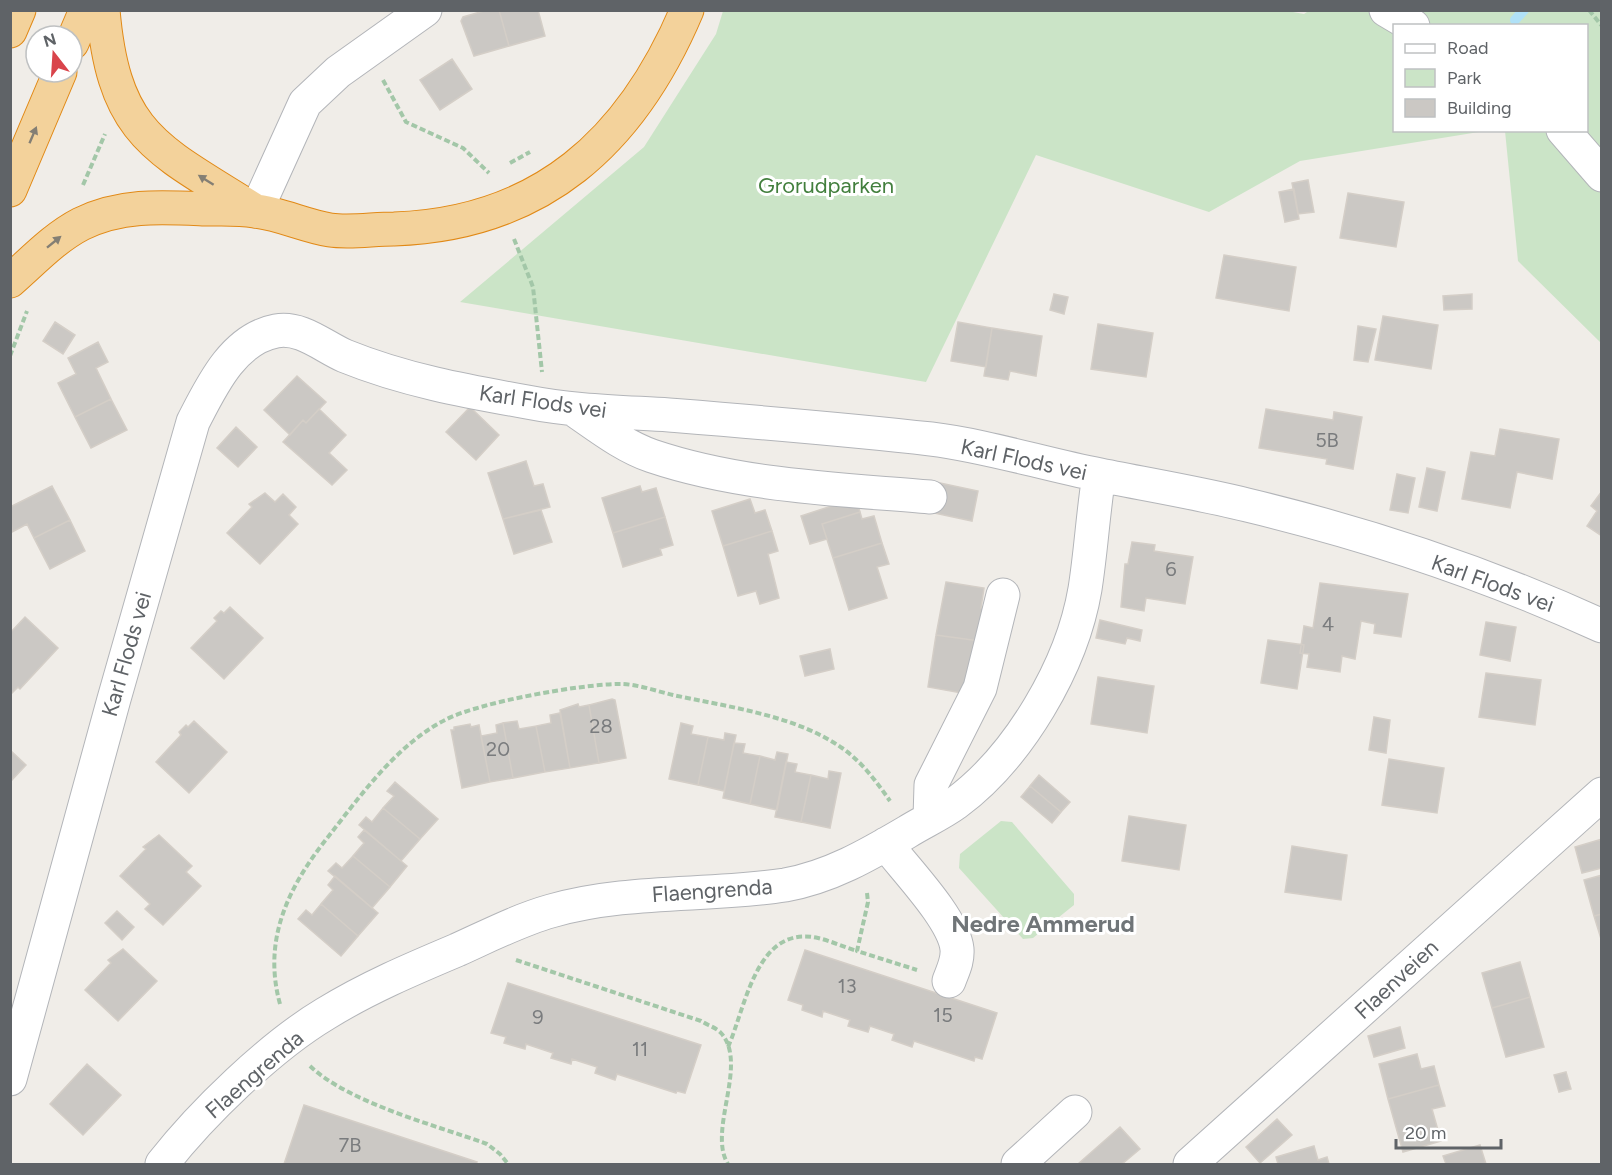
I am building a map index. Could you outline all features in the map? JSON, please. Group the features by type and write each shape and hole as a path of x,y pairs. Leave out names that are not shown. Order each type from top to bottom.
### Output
{"highway":[{"path":"10,31 19,10"},
{"path":"80,24 86,10"},
{"path":"103,10 110,65 119,94 145,137 165,153 256,210"},
{"path":"10,281 62,236 82,224 125,209 150,207 256,210 332,230 450,224 503,209 554,185 606,142 639,100 671,47 687,10"},
{"path":"10,189 55,84"}],"street":[{"path":"256,210 305,103 338,72 424,10"},
{"path":"1386,10 1410,24"},
{"path":"1565,132 1602,176"},
{"name":"Karl Flods vei","path":"10,1079 193,422 209,389 228,364 244,346 259,337 289,330 385,371 416,380 559,407 935,440 1023,456 1099,475 1166,486 1318,524 1482,576 1602,626"},
{"path":"559,407 651,455 694,467 786,485 930,497"},
{"name":"Flaengrenda","path":"162,1164 208,1113 290,1039 323,1015 390,979 550,911 626,896 738,891 788,884 827,874 858,861 956,803 1014,748 1058,670 1074,628 1084,590 1099,475"},
{"path":"949,981 956,962 957,948 909,831 980,688 1003,595"},
{"name":"Flaenveien","path":"1190,1164 1602,794"},
{"path":"1018,1164 1076,1112"}],"path":[{"path":"1589,10 1602,26"},
{"path":"367,52 406,122 463,148 489,173"},
{"path":"79,195 105,133"},
{"path":"506,165 533,150"},
{"path":"478,177 498,169"},
{"path":"514,239 533,287 559,407"},
{"path":"508,1164 487,1144 347,1092 323,1078 305,1061 290,1039 276,988 276,937 284,905 308,863 352,806 411,742 446,719 475,708 601,685 623,684 782,721 825,738 859,761 909,831"},
{"path":"857,951 868,902 865,881 858,861"},
{"path":"489,936 504,952 521,963 701,1021 721,1033 728,1047 731,1072 722,1142 728,1164"},
{"path":"728,1047 754,975 772,947 794,938 815,937 949,981"}],"green space":[{"name":"Grorudparken","path":"1282,10 1304,14 1310,10 1601,11 1601,343 1518,261 1505,132 1588,132 1588,24 1393,24 1393,132 1479,132 1300,161 1209,212 1036,155 926,382 460,302 644,147 716,34 723,11"},
{"path":"1001,821 1012,822 1074,894 1074,905 1033,938 1023,939 959,868 960,854"}],"building":[{"path":"487,10 499,10 509,46 474,56 461,21 463,17"},
{"path":"499,10 538,10 545,36 509,46"},
{"path":"452,59 472,89 440,110 420,80"},
{"path":"1308,180 1314,212 1298,214 1292,183"},
{"path":"1294,189 1299,219 1285,222 1279,192"},
{"path":"1348,193 1404,202 1396,247 1340,238"},
{"path":"1224,255 1296,267 1289,311 1216,298"},
{"path":"1054,294 1068,297 1064,314 1050,310"},
{"path":"1472,294 1472,309 1444,310 1443,296"},
{"path":"1383,316 1438,325 1431,369 1375,360"},
{"path":"55,322 75,335 63,354 43,341"},
{"path":"958,322 992,328 986,367 951,361"},
{"path":"1098,324 1153,333 1146,377 1091,369"},
{"path":"1358,326 1376,329 1368,362 1354,360"},
{"path":"992,328 1042,336 1036,376 1010,371 1008,380 984,376"},
{"path":"98,342 108,362 96,368 111,399 75,417 58,383 76,374 68,358"},
{"path":"297,376 326,402 306,423 303,420 290,435 264,410"},
{"path":"111,399 127,430 91,448 75,417"},
{"path":"470,407 499,435 476,460 446,432"},
{"path":"319,409 346,435 329,453 347,470 332,485 283,442 303,420 306,423"},
{"path":"1266,409 1333,420 1334,412 1362,417 1353,469 1326,464 1327,459 1259,448"},
{"path":"236,427 257,447 238,467 217,448"},
{"path":"1500,429 1559,439 1552,479 1517,472 1510,508 1462,499 1471,452 1495,456"},
{"path":"526,461 534,486 543,484 550,507 503,519 488,473"},
{"path":"1427,468 1445,472 1437,511 1419,507"},
{"path":"1397,474 1415,478 1408,513 1390,510"},
{"path":"940,483 978,491 972,521 934,513"},
{"path":"52,486 70,520 34,538 27,524 12,532 10,507"},
{"path":"640,486 642,492 656,488 665,517 613,533 602,498"},
{"path":"1602,491 1602,536 1587,526 1597,511 1591,506"},
{"path":"265,493 275,502 283,494 296,507 289,515 298,524 260,564 227,533 252,507 249,504"},
{"path":"856,498 860,512 822,524 827,539 810,544 801,516"},
{"path":"750,499 755,513 765,510 772,531 723,546 712,511"},
{"path":"541,510 552,542 514,554 503,519"},
{"path":"860,512 862,519 874,516 882,543 833,558 822,524"},
{"path":"665,517 673,545 660,549 662,555 623,567 613,533"},
{"path":"70,520 85,551 50,569 34,538"},
{"path":"772,531 778,551 768,554 779,598 760,604 756,591 738,596 723,546"},
{"path":"1132,542 1155,545 1154,551 1193,557 1185,604 1146,598 1144,611 1121,607 1125,564 1128,564"},
{"path":"882,543 889,564 877,567 887,598 849,610 833,558"},
{"path":"946,582 984,588 981,608 992,609 987,642 936,635"},
{"path":"1320,583 1408,594 1401,637 1374,633 1375,624 1361,621 1355,659 1342,656 1340,672 1307,667 1309,654 1300,653 1304,626 1313,628"},
{"path":"230,607 263,638 224,679 191,648 217,621 214,618 221,611 224,613"},
{"path":"25,617 58,648 20,689 18,687 10,695 10,633"},
{"path":"1100,620 1142,630 1140,641 1127,638 1125,644 1096,638"},
{"path":"1486,622 1516,627 1510,661 1480,655"},
{"path":"936,635 987,642 967,694 928,687"},
{"path":"1268,640 1304,645 1297,689 1261,683"},
{"path":"830,649 834,669 805,676 800,656"},
{"path":"1486,673 1541,680 1535,725 1479,717"},
{"path":"1098,677 1154,686 1147,733 1091,724"},
{"path":"615,700 626,758 599,763 589,705"},
{"path":"578,704 579,707 589,705 599,763 570,768 560,710"},
{"path":"560,713 570,768 545,772 536,726 551,723 550,715"},
{"path":"1374,717 1390,720 1386,753 1369,750"},
{"path":"194,721 227,752 189,793 156,762 181,735 179,732"},
{"path":"517,721 519,729 536,726 545,772 513,778 503,723"},
{"path":"503,723 513,778 490,782 481,736 497,733 496,725"},
{"path":"681,723 693,726 691,734 708,737 698,785 669,779"},
{"path":"470,724 471,727 479,725 490,782 462,788 451,730 454,730 454,727"},
{"path":"725,733 736,735 724,791 698,785 708,737 724,740"},
{"path":"734,743 745,744 743,753 760,756 750,804 723,798"},
{"path":"10,750 26,765 10,782"},
{"path":"777,752 788,754 777,810 750,804 760,756 775,760"},
{"path":"1389,759 1444,768 1437,813 1382,805"},
{"path":"786,762 797,764 795,772 811,775 801,822 775,817"},
{"path":"829,771 841,773 830,828 801,822 811,775 828,779"},
{"path":"1039,775 1070,802 1061,812 1030,786"},
{"path":"395,782 438,819 420,839 383,808 394,796 387,791"},
{"path":"1030,786 1061,812 1052,823 1021,797"},
{"path":"383,808 420,839 401,861 359,825 366,817 372,822"},
{"path":"1129,816 1186,825 1179,870 1122,861"},
{"path":"364,830 407,866 390,887 353,856 364,843 358,837"},
{"path":"159,835 192,866 186,872 201,886 163,925 145,909 150,904 120,876 146,849 143,847"},
{"path":"1602,839 1602,868 1582,873 1575,847"},
{"path":"1292,846 1347,855 1341,900 1285,892"},
{"path":"353,856 390,887 372,908 328,871 336,863 342,868"},
{"path":"1602,875 1602,914 1594,916 1584,880"},
{"path":"335,876 378,913 358,936 321,904 333,890 328,885"},
{"path":"321,904 358,936 341,956 298,919 306,910 312,915"},
{"path":"117,911 134,927 122,940 105,923"},
{"path":"1602,914 1602,942 1594,916"},
{"path":"123,949 157,981 118,1021 85,990 111,963 108,960"},
{"path":"805,950 997,1013 982,1059 975,1057 974,1061 914,1041 912,1047 892,1040 894,1034 870,1026 868,1032 848,1026 850,1020 823,1011 822,1017 802,1010 803,1005 788,1000"},
{"path":"1520,962 1530,997 1492,1008 1482,973"},
{"path":"508,983 701,1045 685,1093 677,1091 676,1093 617,1074 615,1080 595,1073 597,1067 572,1059 571,1064 551,1058 553,1053 526,1044 525,1049 504,1043 506,1037 491,1033"},
{"path":"1530,997 1544,1047 1506,1057 1492,1008"},
{"path":"1400,1027 1405,1048 1374,1057 1368,1036"},
{"path":"1417,1054 1421,1069 1434,1066 1439,1085 1388,1099 1379,1064"},
{"path":"87,1064 121,1095 83,1135 50,1104"},
{"path":"1566,1072 1571,1089 1559,1092 1554,1075"},
{"path":"1439,1085 1445,1106 1432,1109 1441,1141 1403,1152 1388,1099"},
{"path":"304,1105 477,1162 476,1164 284,1164"},
{"path":"1277,1119 1292,1135 1260,1163 1246,1147"},
{"path":"1120,1127 1140,1149 1122,1164 1078,1164"},
{"path":"1480,1145 1486,1164 1446,1164 1443,1156"},
{"path":"1314,1146 1318,1160 1327,1157 1329,1164 1278,1164 1276,1157"}],"waterway":[{"path":"1515,20 1524,10"}],"district":[{"name":"Nedre Ammerud","path":"1043,924"}]}
